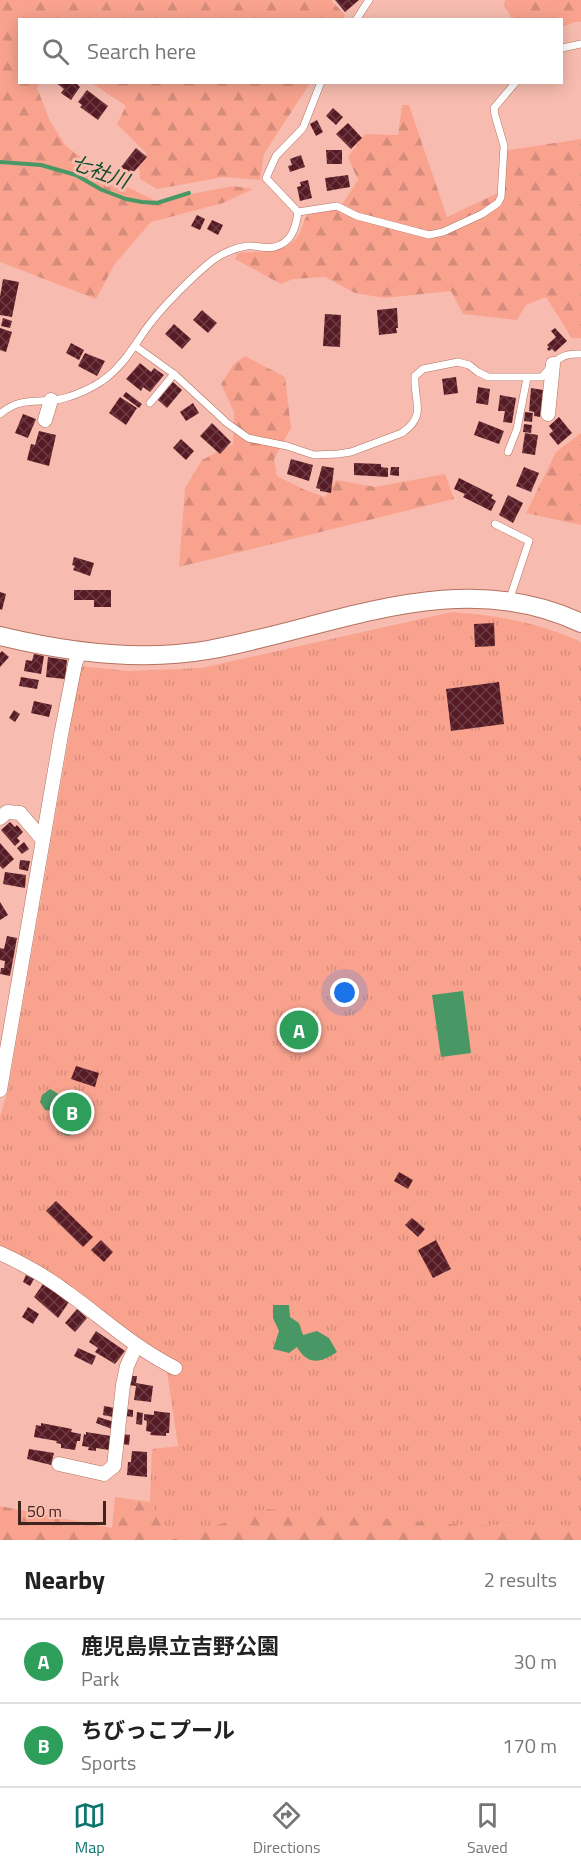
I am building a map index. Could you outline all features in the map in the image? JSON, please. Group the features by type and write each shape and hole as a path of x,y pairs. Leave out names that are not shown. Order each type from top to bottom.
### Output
{"street":[{"path":"548,414 553,364"},
{"path":"45,420 51,400"},
{"path":"0,636 80,651 170,654 207,650 399,605 447,598 510,601 558,612 581,623"},
{"path":"0,1085 75,664 80,651"},
{"path":"0,818 7,812 20,813 43,840"},
{"path":"0,1253 41,1274 136,1346 175,1368"},
{"path":"59,1464 104,1474 114,1466 123,1385 127,1366 136,1346"}],"lane":[{"path":"357,18 369,0"},
{"path":"563,48 581,44"},
{"path":"0,414 19,402 65,398 100,382 113,373 149,325 212,262 225,253 248,246 274,247 296,230 298,212 266,178 276,156 303,128 320,84"},
{"path":"298,212 337,206 357,216 429,235 443,232 482,214 498,203 501,197 504,146 494,108 514,84"},
{"path":"135,346 174,374 226,423 248,438 314,454 351,452 402,433 409,428 418,416 414,387 415,376 423,369 458,362 469,364 488,377 542,377 560,356 581,354"},
{"path":"150,403 174,374"},
{"path":"508,452 517,429 527,378"},
{"path":"495,524 529,541 510,601"}],"green space":[{"path":"0,0 331,0 345,15 344,18 18,18 18,84 39,84 37,88 50,121 66,146 107,177 156,201 233,186 253,189 223,203 151,222 114,265 96,299 0,262"},
{"path":"505,0 581,0 581,22 563,27 563,18 511,18 504,5"},
{"path":"93,84 309,84 264,154 260,180 223,177 157,189 140,179 139,165 146,153 117,124 126,106"},
{"path":"402,105 409,105 447,217 498,193 503,151 581,139 581,338 572,338 546,297 526,305 517,320 463,314 451,291 384,298 355,293 325,277 293,279 281,284 235,259 238,253 271,251 287,246 299,234 309,213 339,209 358,180 348,157 365,134 398,135"},
{"path":"245,356 285,377 291,428 274,459 277,476 325,497 336,480 375,487 445,474 454,499 179,567 185,488 202,460 233,444 234,412 221,384 234,364"},
{"path":"581,433 581,525 526,513 556,452"},
{"path":"452,612 518,621 566,635 581,642 581,1526 463,1525 168,1540 150,1502 152,1449 178,1446 165,1359 0,1252 0,1116 8,1090 70,731 79,666 129,671 201,668"},
{"path":"115,1497 150,1502 168,1540 0,1540 0,1506 112,1528"},
{"path":"267,1509 463,1525 581,1526 581,1540 171,1540"}],"shaded area":[{"path":"463,991 471,1053 441,1057 432,995"},
{"path":"50,1089 61,1096 68,1098 74,1095 80,1098 81,1104 76,1111 75,1133 68,1136 60,1132 60,1121 68,1113 69,1106 60,1104 54,1111 45,1110 40,1102 42,1095"},
{"path":"273,1305 289,1305 290,1317 299,1323 303,1335 317,1331 329,1338 337,1352 326,1359 315,1361 306,1357 297,1347 289,1353 273,1349 279,1331 273,1318"}],"building":[{"path":"335,0 359,0 345,12"},
{"path":"58,84 77,84 80,87 71,100 61,93 64,89"},
{"path":"87,90 108,106 98,120 80,107 82,105 78,102"},
{"path":"333,108 343,117 336,125 326,116"},
{"path":"317,120 323,132 316,136 310,124"},
{"path":"348,123 362,138 351,149 336,134"},
{"path":"136,148 147,157 131,175 121,167"},
{"path":"326,150 342,150 342,164 327,164"},
{"path":"301,155 305,167 290,172 288,166 292,165 290,159"},
{"path":"348,175 350,187 327,191 325,178"},
{"path":"308,180 312,198 300,201 297,187 301,186 300,182"},
{"path":"197,215 205,219 200,230 191,226"},
{"path":"212,220 223,225 218,235 207,229"},
{"path":"3,279 19,282 12,317 0,315"},
{"path":"397,308 397,333 379,335 377,310"},
{"path":"202,310 217,323 208,333 193,320"},
{"path":"325,314 341,315 340,347 323,346"},
{"path":"3,318 12,321 10,328 1,326"},
{"path":"174,324 191,339 182,349 165,334"},
{"path":"0,328 12,332 6,352 0,350"},
{"path":"555,328 567,341 555,352 552,349 549,351 547,345 556,337 551,331"},
{"path":"71,343 84,350 79,360 66,353"},
{"path":"85,353 105,361 97,376 78,366"},
{"path":"140,363 151,372 154,368 164,375 150,392 143,387 141,391 126,379"},
{"path":"456,377 458,393 444,395 442,379"},
{"path":"173,382 182,390 167,408 158,400"},
{"path":"478,387 490,389 488,405 476,403"},
{"path":"531,388 543,390 540,417 534,416 534,412 529,411"},
{"path":"126,392 142,404 139,408 123,396"},
{"path":"500,395 516,398 512,423 503,422 505,411 498,411"},
{"path":"120,397 137,408 126,425 109,413"},
{"path":"193,403 199,413 186,421 180,412"},
{"path":"525,412 533,413 532,422 524,421"},
{"path":"23,414 36,419 28,438 15,433"},
{"path":"559,417 572,433 558,445 549,434 553,431 549,426"},
{"path":"479,421 504,431 499,444 474,435"},
{"path":"212,423 231,442 220,454 200,436"},
{"path":"524,424 532,425 531,433 523,432"},
{"path":"39,431 56,435 49,466 27,460 31,444 35,445"},
{"path":"525,433 538,435 535,455 522,453"},
{"path":"181,439 194,451 186,460 173,448"},
{"path":"291,459 313,465 309,481 287,474"},
{"path":"354,463 381,464 381,467 388,468 388,477 354,475"},
{"path":"322,466 334,468 331,493 316,488"},
{"path":"391,467 399,467 399,476 390,475"},
{"path":"524,467 539,473 531,492 516,486"},
{"path":"459,478 493,495 491,498 496,501 491,511 463,497 465,494 454,489"},
{"path":"508,495 523,503 513,523 499,515"},
{"path":"74,557 94,563 90,576 73,570"},
{"path":"74,590 111,590 111,607 94,607 94,600 74,600"},
{"path":"0,592 6,594 2,610 0,609"},
{"path":"494,623 495,646 475,647 474,624"},
{"path":"2,651 9,657 0,667 0,653"},
{"path":"34,654 44,656 41,674 24,671 26,660 32,661"},
{"path":"48,657 67,660 65,679 46,677"},
{"path":"21,677 39,680 37,689 19,686"},
{"path":"499,682 504,724 451,731 446,689"},
{"path":"34,701 52,705 49,717 31,713"},
{"path":"14,710 20,714 15,722 9,718"},
{"path":"10,822 15,827 17,825 23,832 17,838 20,841 15,846 1,830"},
{"path":"24,842 29,849 22,854 17,848"},
{"path":"0,843 14,859 3,869 0,866"},
{"path":"20,860 30,861 28,871 19,869"},
{"path":"5,872 26,875 25,888 3,884"},
{"path":"0,902 8,915 0,920"},
{"path":"7,936 17,938 10,976 0,974 5,961 0,960 0,948 4,949"},
{"path":"76,1066 99,1073 95,1087 71,1079"},
{"path":"399,1172 413,1180 408,1189 394,1181"},
{"path":"56,1201 93,1237 83,1247 46,1211"},
{"path":"412,1218 425,1229 418,1237 405,1225"},
{"path":"101,1240 113,1252 104,1262 91,1250"},
{"path":"436,1240 451,1269 433,1278 418,1250"},
{"path":"26,1275 34,1279 30,1286 23,1282"},
{"path":"43,1284 69,1302 58,1318 34,1297"},
{"path":"28,1307 39,1314 33,1324 22,1317"},
{"path":"77,1309 87,1318 75,1332 65,1323"},
{"path":"96,1331 125,1351 115,1364 95,1352 98,1348 89,1342"},
{"path":"78,1348 96,1356 92,1365 74,1356"},
{"path":"129,1376 137,1376 136,1383 153,1386 151,1402 134,1400 136,1386 129,1385"},
{"path":"104,1406 115,1408 113,1417 103,1415"},
{"path":"125,1409 133,1410 133,1417 125,1416"},
{"path":"154,1411 170,1413 169,1433 166,1433 166,1436 150,1435 151,1432 146,1431 147,1421 144,1420 144,1414 154,1415"},
{"path":"137,1412 143,1413 142,1425 136,1424"},
{"path":"98,1417 114,1422 112,1429 96,1423"},
{"path":"41,1423 72,1429 71,1432 81,1434 75,1450 61,1448 61,1444 56,1443 57,1441 34,1437 36,1425 41,1426"},
{"path":"86,1432 111,1436 109,1450 96,1448 96,1451 88,1450 89,1447 82,1446"},
{"path":"122,1434 130,1435 129,1445 121,1444"},
{"path":"29,1449 54,1453 51,1465 27,1459"},
{"path":"132,1451 147,1452 147,1477 127,1475"}],"waterway":[{"name":"七社川","path":"0,162 41,165 76,175 102,190 126,199 142,202 157,203 189,193"}],"place":[{"name":"鹿児島県立吉野公園","path":"299,1030"},
{"name":"ちびっこプール","path":"72,1112"}]}
